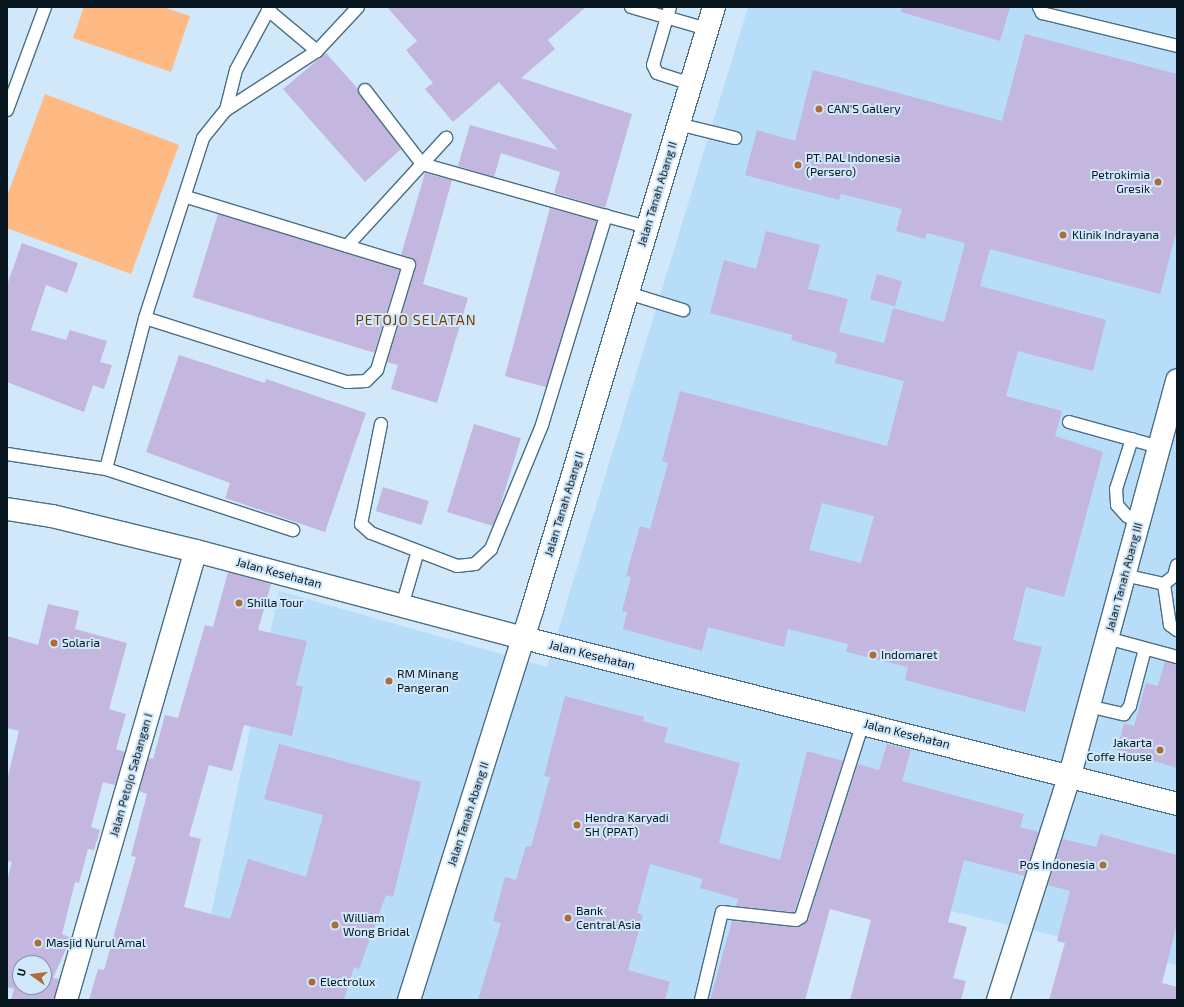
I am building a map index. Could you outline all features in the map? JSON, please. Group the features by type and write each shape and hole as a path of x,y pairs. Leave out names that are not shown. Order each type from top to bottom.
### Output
{"street":[{"name":"Jalan Tanah Abang II","path":"409,1000 524,638 706,29 714,7"},
{"name":"Jalan Tanah Abang III","path":"998,1000 1070,775 1177,380"},
{"name":"Jalan Kesehatan","path":"7,509 52,516 196,551 524,638 1070,775 1177,804"},
{"name":"Jalan Petojo Sabangan I","path":"66,1000 196,551"}],"lane":[{"path":"7,110 45,7"},
{"path":"106,469 145,318 186,197 203,138 226,110 317,51 358,7"},
{"path":"631,7 668,12 706,29"},
{"path":"1039,7 1042,12 1177,46"},
{"path":"226,110 236,70 269,8 317,51"},
{"path":"668,12 653,65 657,73 690,84"},
{"path":"365,90 422,164 647,227"},
{"path":"678,124 735,138"},
{"path":"347,246 446,138"},
{"path":"145,318 347,382 366,381 377,370 409,265 186,197"},
{"path":"381,424 362,524 371,533 457,566 475,564 491,549 546,413 606,216"},
{"path":"628,294 684,310"},
{"path":"1070,422 1159,447"},
{"path":"1132,439 1116,489 1117,504 1127,516 1138,523"},
{"path":"7,454 106,469 293,530"},
{"path":"402,606 418,551"},
{"path":"1164,584 1174,576 1177,565"},
{"path":"1124,575 1164,584"},
{"path":"1164,584 1170,625 1177,630"},
{"path":"1107,638 1177,657"},
{"path":"1088,706 1124,714 1130,706 1145,649"},
{"path":"701,1000 722,912 796,920 801,917 864,723"}],"shaded area":[{"path":"84,7 163,7 190,16 171,72 73,38"},
{"path":"748,7 1177,7 1177,965 833,883 795,1000 193,1000 279,591 547,667"},
{"path":"45,94 179,145 131,274 7,228 7,196"}],"building":[{"path":"387,7 586,7 548,40 555,49 521,78 632,114 605,208 554,193 560,172 501,153 494,177 458,166 470,125 558,150 499,82 453,122 425,89 433,83 406,50 417,41"},
{"path":"902,7 1010,7 1000,41 901,12"},
{"path":"1025,34 1177,74 1177,229 1160,294 990,249 980,286 1106,320 1093,371 1018,351 1006,396 1062,411 1055,436 1103,452 1064,597 1026,587 1013,640 1042,647 1025,712 905,680 908,667 846,652 848,644 788,629 784,647 708,627 702,651 623,629 627,612 622,611 631,577 626,576 640,526 650,529 668,463 662,461 680,391 887,446 904,381 835,363 837,353 791,340 793,335 710,313 724,260 756,269 766,231 820,245 808,289 848,299 839,332 884,343 893,308 944,322 965,243 927,233 925,239 896,231 902,209 841,194 839,200 745,175 757,130 795,141 813,70 1002,121","holes":["822,503 874,516 861,563 809,550"]},
{"path":"326,53 358,89 401,149 365,182 283,89"},
{"path":"425,173 452,180 423,284 468,298 437,403 391,389 398,365 387,362 416,267 414,260 401,255"},
{"path":"550,208 597,221 552,389 505,376"},
{"path":"218,214 400,270 374,353 193,297"},
{"path":"22,243 78,263 67,293 46,285 31,330 66,340 70,330 107,341 100,362 112,365 104,389 93,385 84,412 7,382 7,285"},
{"path":"877,274 902,281 895,306 870,299"},
{"path":"179,355 265,383 266,379 366,413 325,532 225,498 230,483 146,452"},
{"path":"474,424 521,438 494,526 447,512"},
{"path":"383,487 429,501 422,525 376,511"},
{"path":"228,572 271,584 258,630 307,641 296,685 303,687 292,736 244,725 232,771 209,765 189,836 201,839 184,907 230,919 248,859 306,877 323,815 264,799 279,744 421,782 393,897 386,895 359,969 354,967 344,1000 89,1000 98,969 104,970 136,857 131,856 147,794 139,791 149,758 153,759 165,715 178,718 205,625 213,627"},
{"path":"48,604 79,611 75,629 127,643 109,709 126,714 116,749 125,752 115,785 103,782 91,827 100,830 94,850 88,849 79,883 75,882 62,934 71,938 53,978 59,979 54,1000 11,1000 12,995 52,995 52,955 12,955 12,988 7,987 7,881 12,862 7,861 7,780 19,731 7,728 7,636 38,645"},
{"path":"1165,661 1177,664 1177,768 1117,750 1124,723 1134,726 1146,683 1158,686"},
{"path":"565,696 644,717 643,721 668,728 664,742 740,763 719,843 780,860 807,751 843,761 794,912 736,906 738,899 700,888 703,879 650,864 637,913 643,915 628,970 670,982 665,1000 478,1000 501,923 493,921 505,877 516,880 526,846 531,847 550,777 544,776"},
{"path":"887,744 911,750 902,781 1024,814 1020,827 1039,832 1025,876 964,860 948,922 967,927 953,978 966,981 961,1000 850,1000 871,920 830,909 805,1000 710,1000 732,921 795,927 808,920 858,764 879,770"},
{"path":"1100,834 1177,855 1177,924 1162,983 1177,987 1177,1000 1049,1000 1065,943 1057,941 1070,891 1048,885 1063,839 1096,847"}],"place":[{"name":"CAN'S Gallery","path":"819,109"},
{"name":"PT. PAL Indonesia (Persero)","path":"798,165"},
{"name":"Petrokimia Gresik","path":"1158,182"},
{"name":"Klinik Indrayana","path":"1063,235"},
{"name":"Shilla Tour","path":"239,603"},
{"name":"Solaria","path":"54,643"},
{"name":"Indomaret","path":"873,655"},
{"name":"RM Minang Pangeran","path":"389,681"},
{"name":"Jakarta Coffe House","path":"1160,750"},
{"name":"Hendra Karyadi SH (PPAT)","path":"577,825"},
{"name":"Pos Indonesia","path":"1103,865"},
{"name":"Bank Central Asia","path":"568,918"},
{"name":"William Wong Bridal","path":"335,925"},
{"name":"Masjid Nurul Amal","path":"38,943"},
{"name":"Electrolux","path":"312,982"}],"district":[{"name":"PETOJO SELATAN","path":"416,320"}]}
